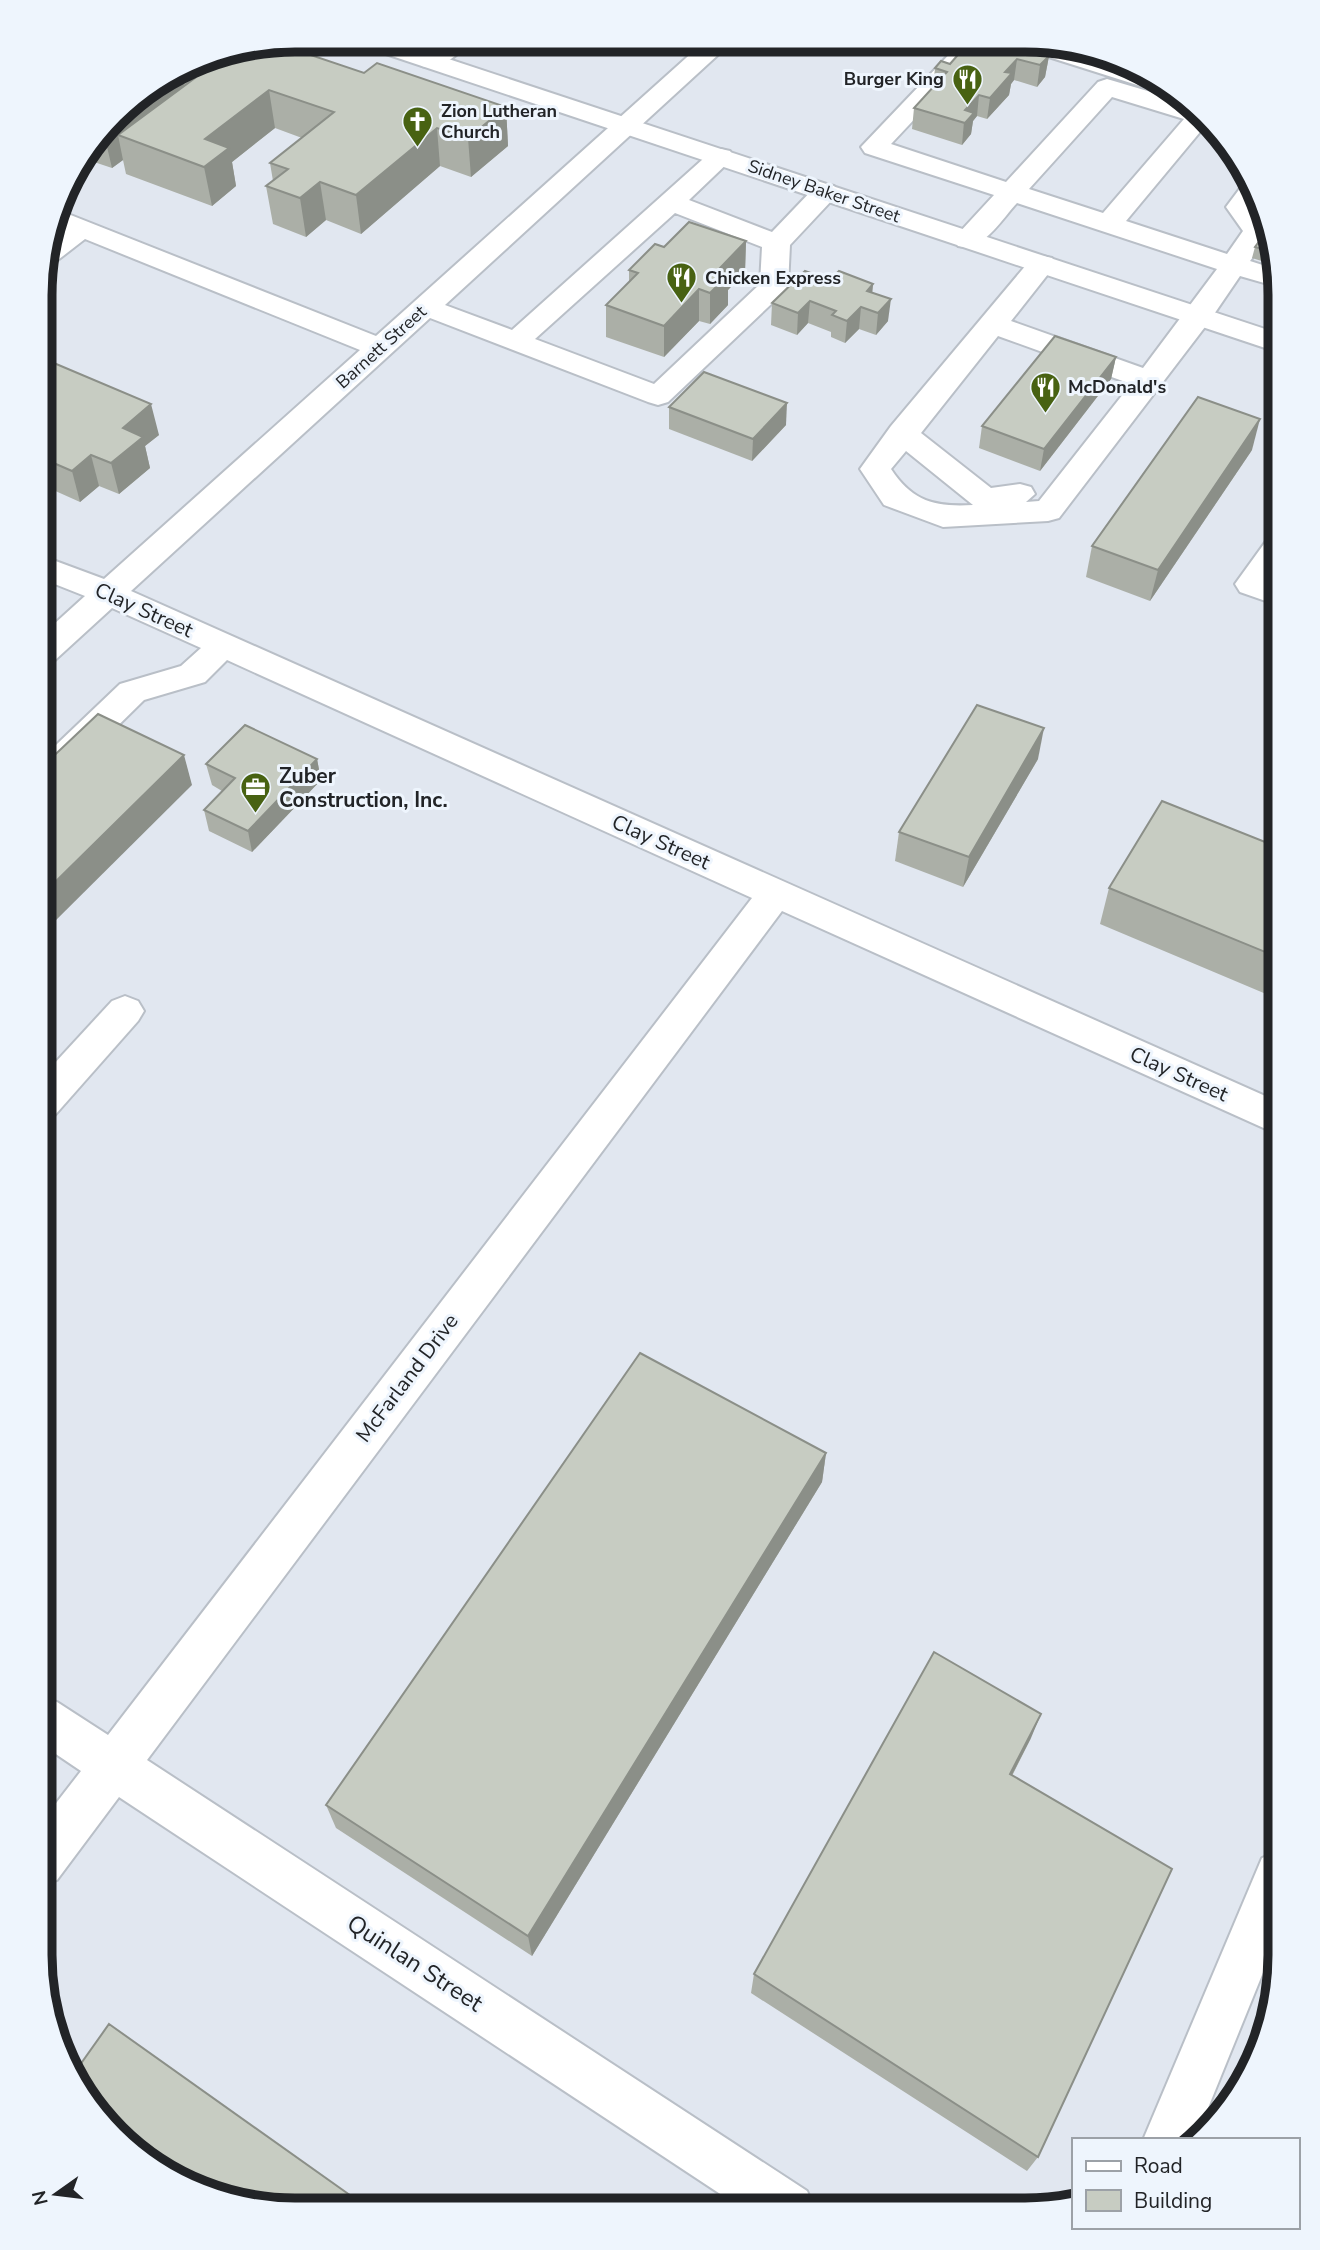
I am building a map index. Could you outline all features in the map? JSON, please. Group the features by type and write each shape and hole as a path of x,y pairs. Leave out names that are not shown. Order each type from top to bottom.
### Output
{"street":[{"name":"Sidney Baker Street","path":"404,52 1268,340"},
{"path":"431,61 443,52"},
{"name":"Barnett Street","path":"52,644 708,52"},
{"path":"965,52 874,147 1266,276"},
{"path":"1055,55 1068,71 1107,87 1180,110"},
{"path":"1146,85 1150,100"},
{"path":"968,240 1107,87"},
{"path":"1109,224 1193,121"},
{"path":"516,341 721,157"},
{"path":"426,307 658,396 774,286 776,243 825,192"},
{"path":"1246,198 1239,207 1257,225"},
{"path":"671,202 776,243"},
{"path":"64,221 381,348"},
{"path":"57,247 82,228"},
{"path":"906,436 898,468 930,500 985,499 1036,492 1138,376 1198,317 1233,265 1259,233"},
{"path":"1042,264 906,436 875,469 895,498 943,517 1048,512 1138,376"},
{"path":"992,324 1138,376"},
{"path":"1268,561 1251,584 1268,590"},
{"name":"Clay Street","path":"52,571 108,593 1268,1114"},
{"path":"52,770 132,692 193,674 223,645"},
{"name":"McFarland Drive","path":"52,1847 776,893"},
{"path":"52,1092 125,1011"},
{"name":"Quinlan Street","path":"52,1725 772,2198"},
{"path":"1170,2138 1267,1904"}],"building":[{"path":"302,52 364,73 377,63 506,107 468,138 437,128 356,195 320,182 300,198 266,186 288,169 270,163 334,112 269,90 205,139 229,148 204,167 118,135 195,78 192,76 233,61"},
{"path":"960,52 1024,52 1049,56 1040,65 1017,59 1005,72 1012,73 990,98 979,95 965,110 974,113 965,123 914,108 947,72 935,68 941,61 950,64"},
{"path":"689,222 746,241 718,270 729,274 710,293 699,289 664,326 606,305 638,273 629,270 655,244 664,247"},
{"path":"1261,239 1263,250 1255,247"},
{"path":"805,271 830,280 839,271 873,284 867,291 891,299 878,313 861,307 847,321 832,315 836,311 810,301 798,313 772,303"},
{"name":"McDonald's","path":"1055,336 1116,357 1044,449 982,426"},
{"path":"52,362 151,404 123,428 143,437 111,463 91,455 72,471 52,462"},
{"path":"704,372 787,403 753,439 669,407"},
{"path":"1198,397 1260,419 1158,570 1092,546"},
{"path":"977,705 1044,728 969,857 899,832"},
{"path":"98,714 184,755 52,885 52,758"},
{"path":"245,725 317,759 248,831 204,810 235,778 206,764"},
{"path":"1162,801 1268,843 1268,953 1109,888"},
{"path":"640,1353 826,1453 528,1936 326,1805"},
{"path":"934,1652 1041,1714 1010,1774 1172,1869 1038,2157 754,1974"},
{"path":"109,2024 354,2198 264,2195 203,2179 174,2165 124,2126 103,2102 80,2065"}],"place":[{"name":"Burger King","path":"967,106"},
{"name":"Zion Lutheran Church","path":"418,148"},
{"name":"Chicken Express","path":"682,305"},
{"name":"McDonald's","path":"1045,414"},
{"name":"Zuber Construction, Inc.","path":"256,815"}]}
